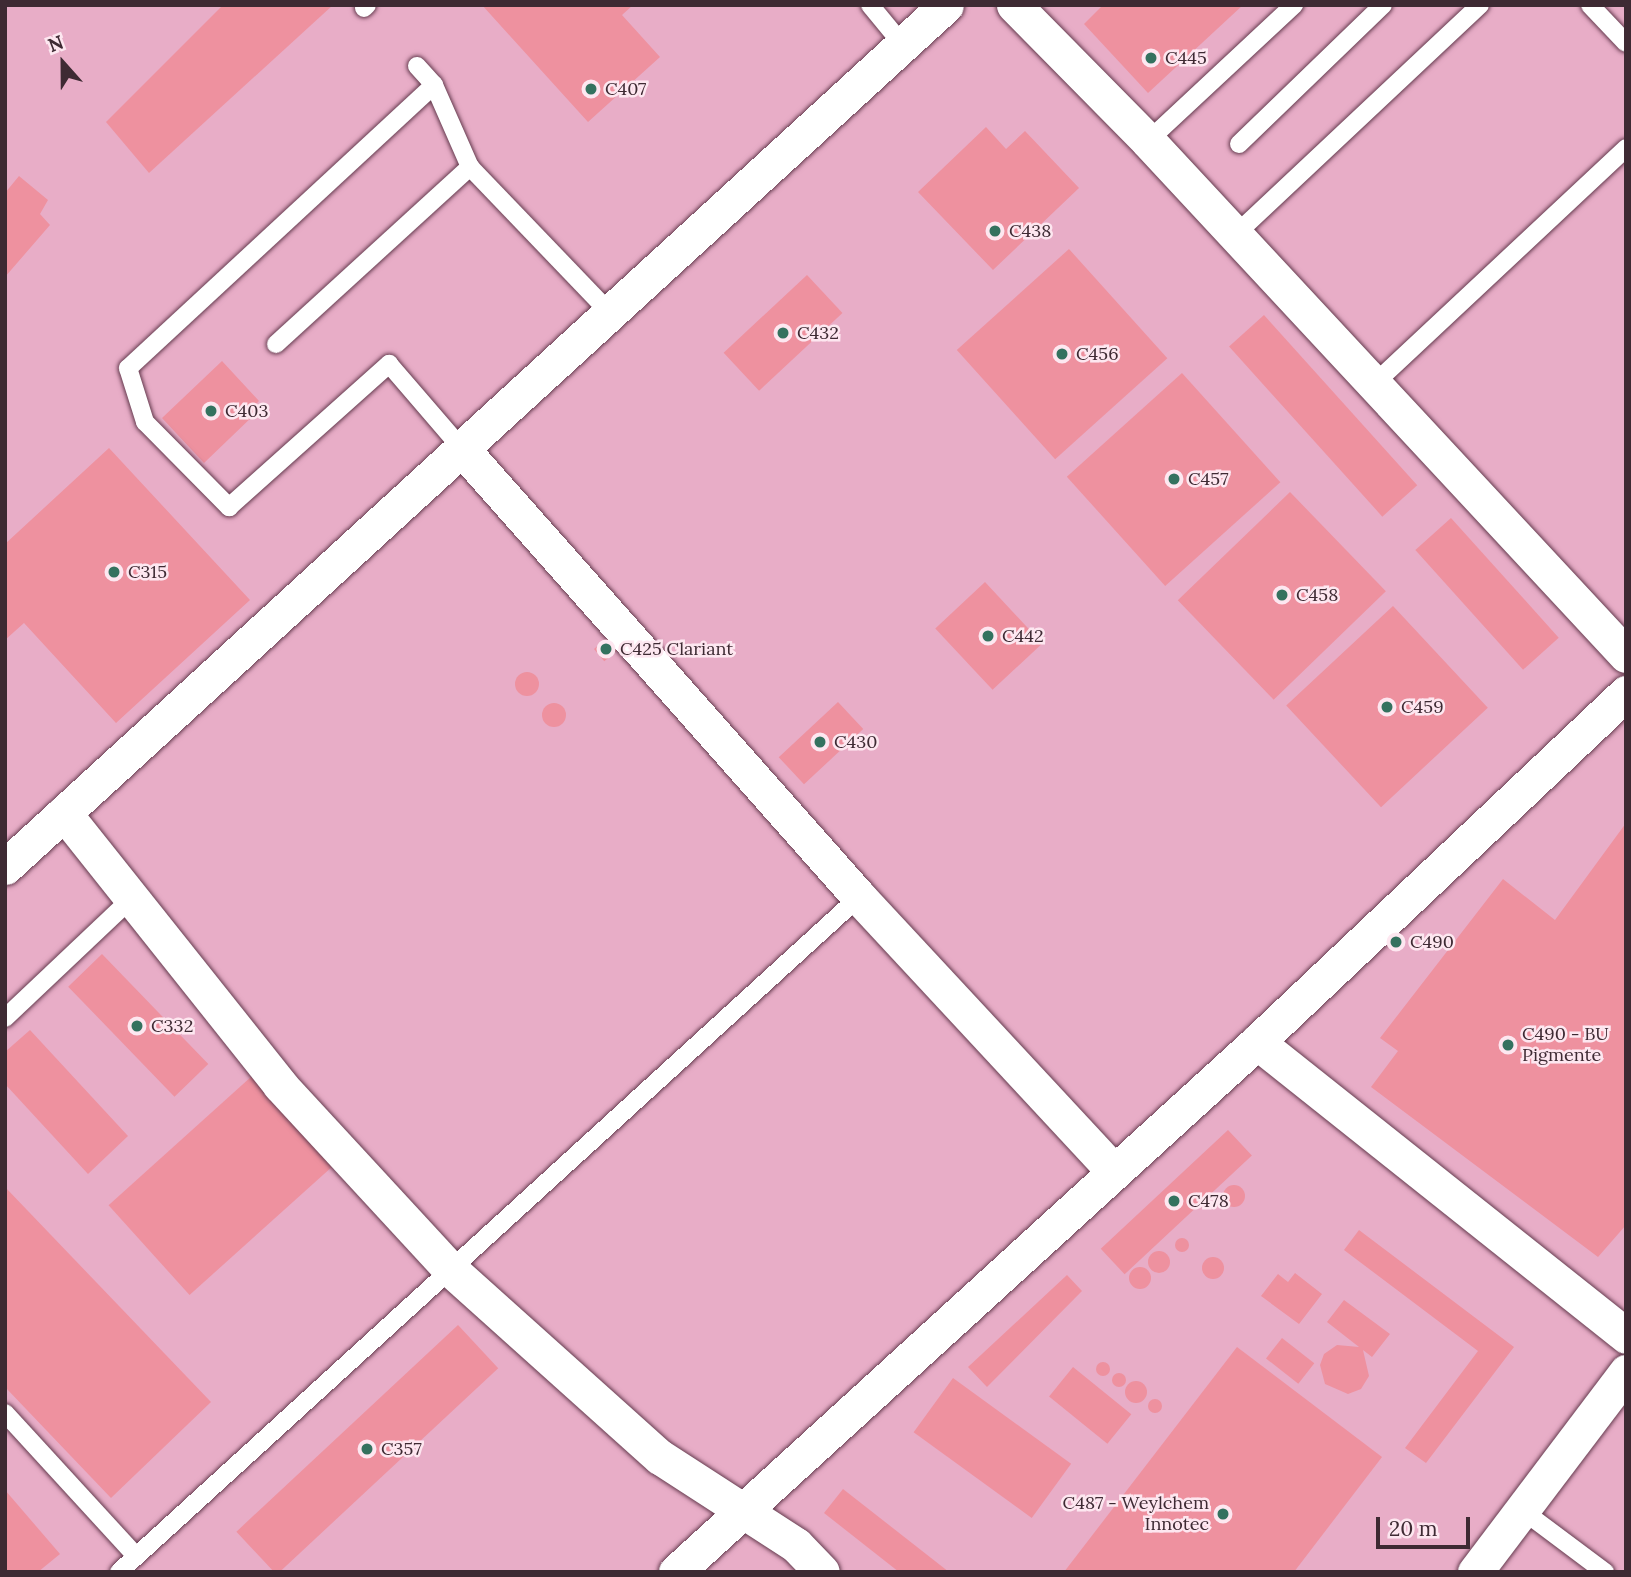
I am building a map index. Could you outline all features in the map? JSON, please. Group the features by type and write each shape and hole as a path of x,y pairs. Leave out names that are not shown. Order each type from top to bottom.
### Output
{"street":[{"path":"5,867 946,5"},
{"path":"1014,5 1148,141 1626,655"},
{"path":"461,449 859,897 1114,1171"},
{"path":"676,1572 1256,1042 1626,693"},
{"path":"64,813 134,896 280,1085 449,1268 660,1457 796,1545 822,1572"},
{"path":"1256,1042 1626,1336"},
{"path":"1475,1572 1626,1372"}],"lane":[{"path":"870,5 903,45"},
{"path":"1148,141 1294,5"},
{"path":"1238,144 1383,5"},
{"path":"1235,235 1480,5"},
{"path":"1590,5 1626,43"},
{"path":"417,66 434,85 470,167 610,313"},
{"path":"434,85 128,368 145,422 229,508 389,364 461,449"},
{"path":"1374,384 1626,148"},
{"path":"276,344 470,167"},
{"path":"5,1018 134,896"},
{"path":"119,1572 449,1268 859,897"},
{"path":"5,1413 136,1556"},
{"path":"1522,1510 1605,1572"}],"shaded area":[{"path":"5,5 1626,5 1626,1572 5,1572"}],"building":[{"path":"223,5 333,5 149,173 106,122"},
{"name":"C407","path":"482,5 633,5 622,15 660,57 588,122"},
{"name":"C445","path":"1103,5 1243,5 1148,93 1084,24"},
{"name":"C438","path":"986,127 1006,149 1025,131 1079,188 993,270 918,192"},
{"path":"19,176 48,200 40,214 50,225 5,277 5,193"},
{"name":"C456","path":"1069,249 1167,358 1055,459 957,350"},
{"name":"C432","path":"807,275 842,313 759,391 724,353"},
{"path":"1264,315 1417,485 1382,517 1229,346"},
{"name":"C403","path":"222,361 259,401 251,409 255,414 204,463 162,418"},
{"name":"C457","path":"1182,373 1280,482 1165,586 1067,477"},
{"name":"C315","path":"109,448 250,600 116,723 24,623 5,640 5,544"},
{"name":"C458","path":"1290,492 1386,591 1274,700 1178,600"},
{"path":"1451,518 1559,638 1523,670 1415,550"},
{"name":"C442","path":"985,582 1042,643 993,690 935,628"},
{"name":"C459","path":"1393,606 1488,708 1381,807 1286,706"},
{"name":"C425 Clariant","path":"607,638 617,650 604,661 594,649"},
{"path":"527,672 536,675 539,684 536,693 527,696 518,693 515,684 518,675"},
{"name":"C430","path":"838,702 863,729 804,784 779,757"},
{"path":"554,703 563,706 566,715 563,724 554,727 545,724 542,715 545,706"},
{"name":"C490 - BU Pigmente","path":"1626,823 1626,1225 1598,1257 1371,1087 1398,1051 1380,1038 1503,879 1555,920"},
{"name":"C332","path":"102,954 208,1064 174,1097 68,987"},
{"path":"30,1030 128,1136 88,1174 5,1084 5,1052"},
{"path":"252,1076 333,1166 190,1295 109,1205"},
{"name":"C478","path":"1228,1130 1252,1156 1125,1274 1101,1249"},
{"path":"1234,1185 1242,1188 1245,1196 1242,1204 1234,1207 1226,1204 1223,1196 1226,1188"},
{"path":"5,1187 211,1402 111,1498 5,1387"},
{"path":"1359,1230 1514,1347 1426,1463 1405,1448 1478,1351 1344,1250"},
{"path":"1179,1238 1185,1238 1189,1245 1185,1252 1179,1252 1175,1248 1175,1242"},
{"path":"1159,1251 1167,1254 1170,1262 1167,1270 1159,1273 1151,1270 1148,1262 1151,1254"},
{"path":"1213,1257 1221,1260 1224,1268 1221,1276 1213,1279 1205,1276 1202,1268 1205,1260"},
{"path":"1140,1267 1148,1270 1151,1278 1148,1286 1140,1289 1132,1286 1129,1278 1132,1270"},
{"path":"1295,1273 1322,1294 1299,1324 1261,1296 1278,1274 1288,1282"},
{"path":"1067,1275 1082,1291 987,1387 968,1367"},
{"path":"1344,1300 1390,1334 1372,1357 1363,1350 1369,1376 1361,1389 1348,1394 1325,1384 1320,1365 1324,1354 1337,1345 1359,1347 1327,1322"},
{"name":"C357","path":"458,1325 498,1368 280,1572 274,1572 236,1532"},
{"path":"1282,1338 1314,1363 1298,1384 1266,1358"},
{"name":"C487 - Weylchem Innotec","path":"1237,1347 1382,1457 1294,1572 1064,1572"},
{"path":"1100,1362 1106,1362 1110,1369 1106,1376 1100,1376 1096,1372 1096,1366"},
{"path":"1073,1367 1131,1414 1107,1444 1049,1397"},
{"path":"1116,1373 1122,1373 1126,1380 1122,1387 1116,1387 1112,1383 1112,1377"},
{"path":"953,1378 1071,1464 1032,1518 914,1432"},
{"path":"1136,1381 1144,1384 1147,1392 1144,1400 1136,1403 1128,1400 1125,1392 1128,1384"},
{"path":"1155,1399 1160,1401 1160,1411 1155,1413 1150,1411 1148,1406 1150,1401"},
{"path":"843,1489 949,1572 899,1572 824,1513"},
{"path":"5,1490 60,1554 38,1572 5,1572"}],"place":[{"name":"C445","path":"1151,58"},
{"name":"C407","path":"591,89"},
{"name":"C438","path":"995,231"},
{"name":"C432","path":"783,333"},
{"name":"C456","path":"1062,354"},
{"name":"C403","path":"211,411"},
{"name":"C457","path":"1174,479"},
{"name":"C315","path":"114,572"},
{"name":"C458","path":"1282,595"},
{"name":"C442","path":"988,636"},
{"name":"C425 Clariant","path":"606,649"},
{"name":"C459","path":"1387,707"},
{"name":"C430","path":"820,742"},
{"name":"C490","path":"1396,942"},
{"name":"C332","path":"137,1026"},
{"name":"C490 - BU Pigmente","path":"1508,1045"},
{"name":"C478","path":"1174,1201"},
{"name":"C357","path":"367,1449"},
{"name":"C487 - Weylchem Innotec","path":"1223,1514"}]}
